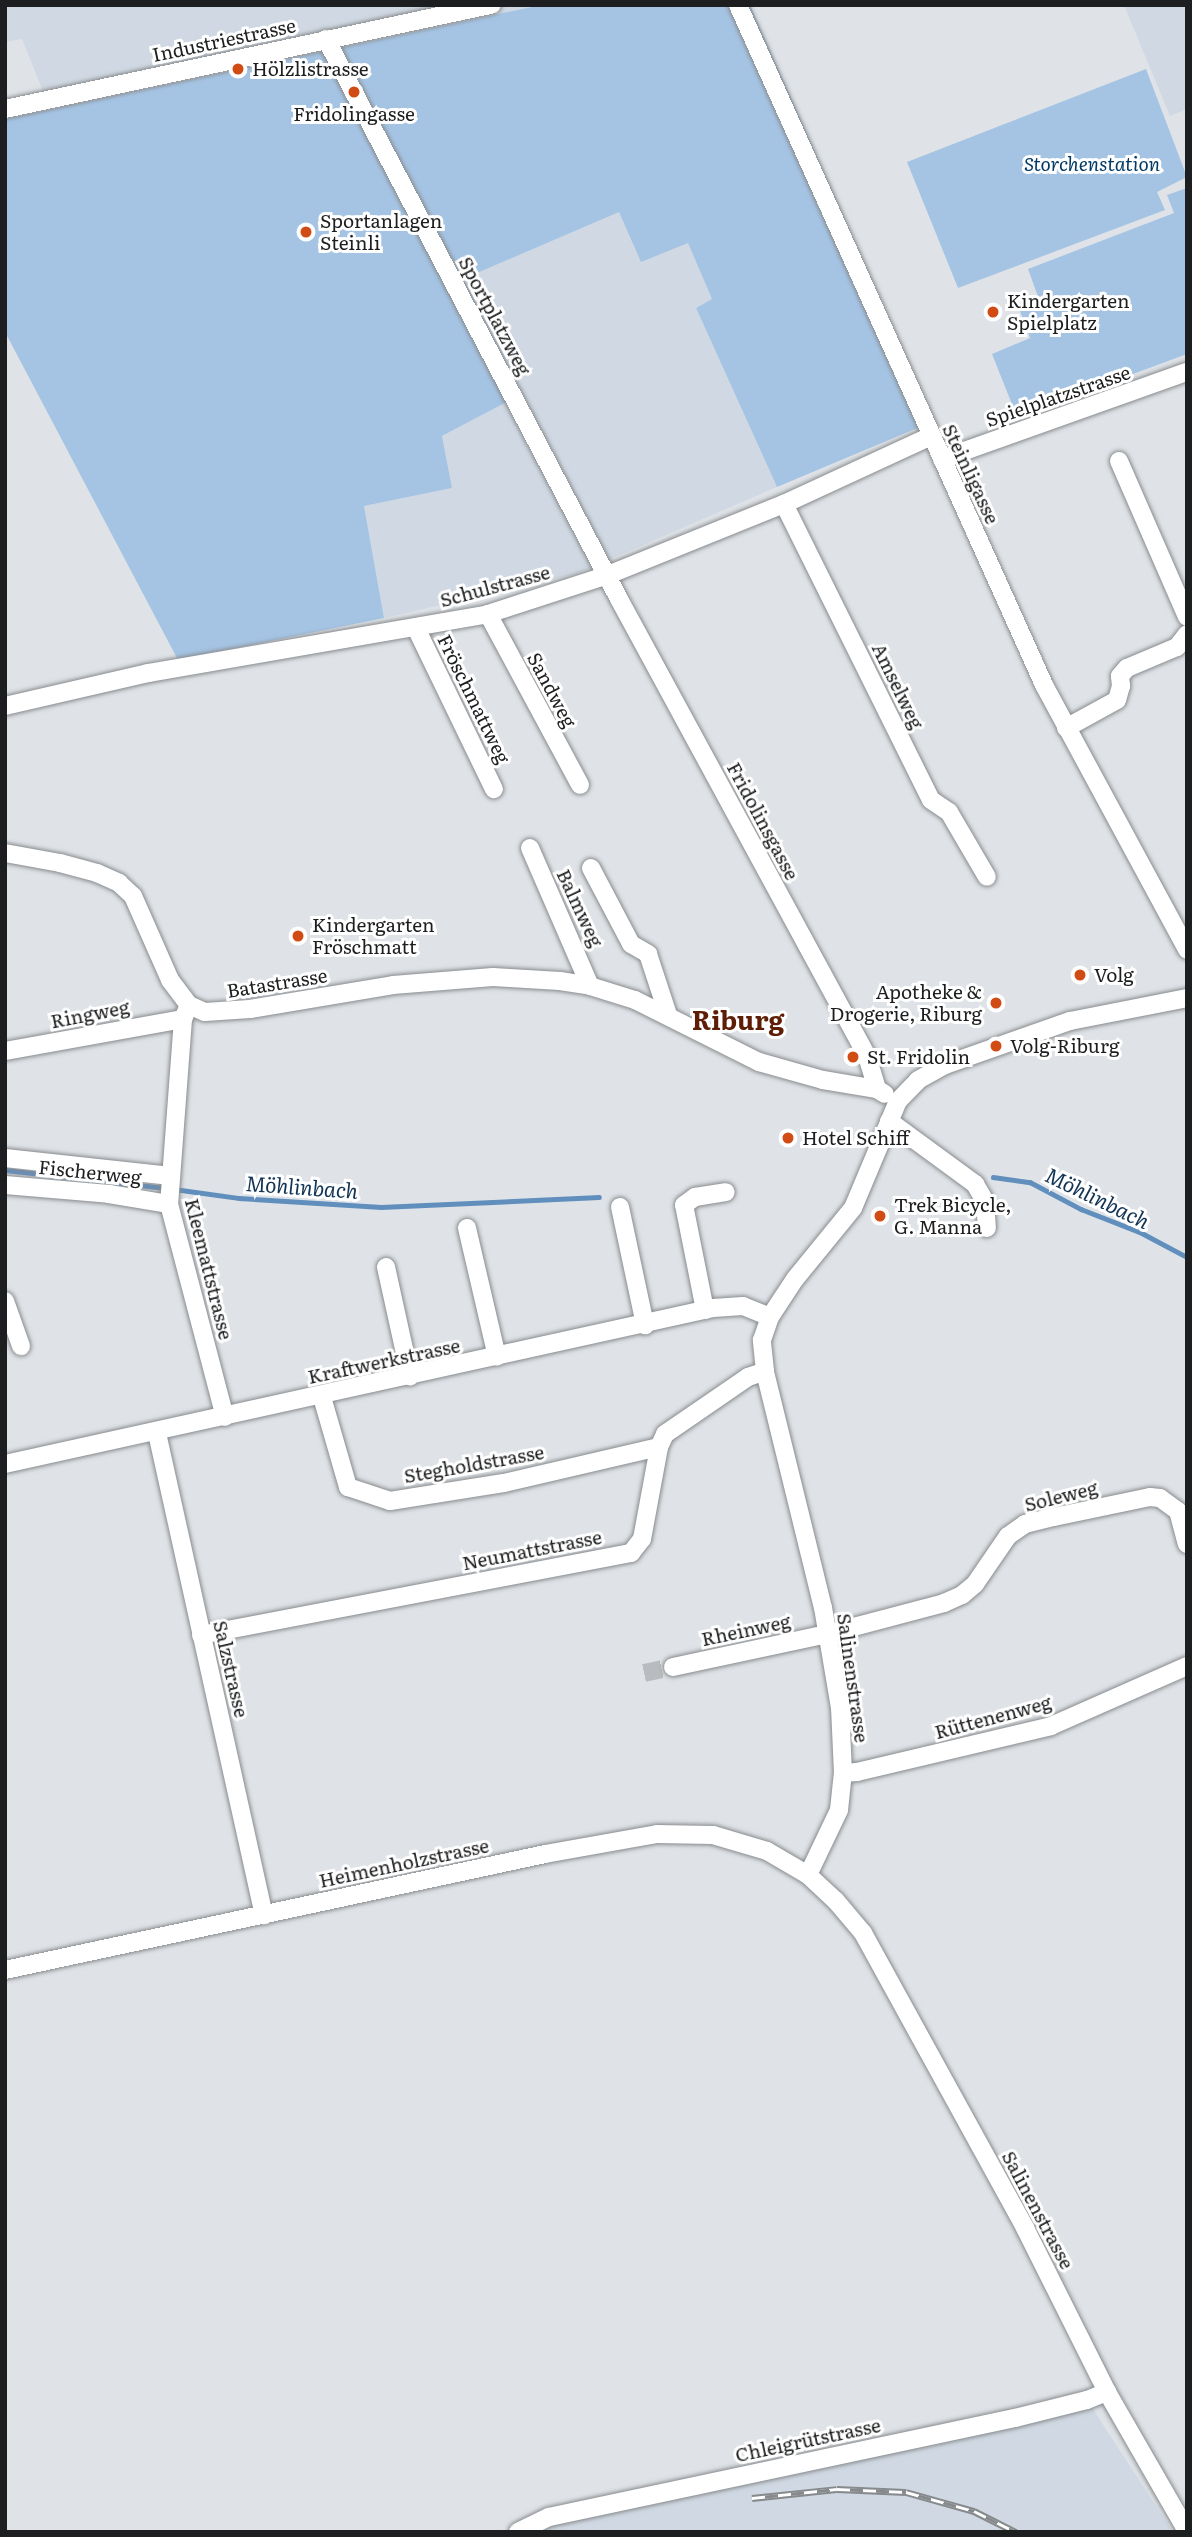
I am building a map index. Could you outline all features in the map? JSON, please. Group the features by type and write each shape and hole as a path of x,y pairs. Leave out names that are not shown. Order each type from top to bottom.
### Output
{"street":[{"name":"Industriestrasse","path":"5,109 492,5"},
{"name":"Steinligasse","path":"738,5 931,436 1066,728 1179,918 1187,950"},
{"name":"Sportplatzweg","path":"327,39 364,116 608,575"},
{"name":"Spielplatzstrasse","path":"942,459 1187,372"},
{"name":"Schulstrasse","path":"5,706 148,673 488,614 608,575 784,504 931,436"},
{"path":"1119,461 1187,617"},
{"name":"Amselweg","path":"784,504 931,800 948,812 987,877"},
{"name":"Fridolinsgasse","path":"608,575 847,1024 867,1056 877,1089"},
{"name":"Sandweg","path":"488,614 580,785"},
{"name":"Fröschmattweg","path":"416,628 494,789"},
{"path":"1066,728 1117,699 1121,686 1120,676 1126,668 1177,647 1187,634"},
{"name":"Balmweg","path":"530,848 590,986"},
{"path":"5,853 60,863 119,883 133,896 186,1012"},
{"path":"591,868 631,944 648,954 668,1015"},
{"name":"Batastrasse","path":"186,1012 219,1013 393,985 493,977 590,986 668,1015 759,1062 823,1080 877,1089 898,1101"},
{"path":"898,1101 906,1089 930,1072 996,1046 1070,1021 1187,998"},
{"name":"Ringweg","path":"5,1051 186,1012"},
{"name":"Kleemattstrasse","path":"186,1012 169,1204 225,1417"},
{"name":"Salinenstrasse","path":"898,1101 853,1208 795,1279 770,1318 762,1340 765,1371 827,1634 840,1708 843,1773 839,1810 808,1875 836,1901 863,1933 1025,2228 1107,2392 1187,2530"},
{"path":"889,1121 975,1184 985,1202 987,1228"},
{"path":"5,1158 171,1176"},
{"name":"Fischerweg","path":"5,1185 120,1196 169,1204"},
{"path":"705,1310 684,1205 695,1197 726,1192"},
{"path":"620,1207 645,1325"},
{"path":"467,1228 497,1357"},
{"path":"386,1267 410,1376"},
{"path":"5,1301 21,1346"},
{"name":"Kraftwerkstrasse","path":"6,1462 158,1433 705,1310 743,1306 770,1318"},
{"path":"659,1447 665,1434 675,1426 748,1377 765,1371"},
{"name":"Stegholdstrasse","path":"321,1397 348,1487 390,1501 504,1483 659,1447"},
{"name":"Salzstrasse","path":"158,1433 264,1915"},
{"name":"Neumattstrasse","path":"201,1635 631,1553 642,1539 659,1447"},
{"name":"Soleweg","path":"827,1634 962,1595 975,1584 1008,1536 1025,1524 1150,1497 1160,1499 1178,1511 1187,1544"},
{"name":"Rheinweg","path":"673,1667 827,1634"},
{"name":"Rüttenenweg","path":"843,1773 858,1772 1051,1726 1187,1666"},
{"name":"Heimenholzstrasse","path":"5,1970 545,1854 657,1834 713,1835 767,1851 808,1875"},
{"name":"Chleigrütstrasse","path":"518,2532 549,2517 1015,2418 1087,2400 1107,2392"}],"shaded area":[{"path":"5,5 541,5 50,109 22,39 5,42"},
{"path":"1124,5 1187,5 1187,109 1170,116"},
{"path":"619,211 688,242 712,299 696,308 777,487 576,574 384,618 364,506 452,488 442,436 522,394 462,279"},
{"path":"1087,2400 1173,2532 518,2532"}],"green space":[{"path":"541,5 750,5 934,421 777,487 696,308 712,299 688,243 641,262 619,212 463,279 522,394 442,436 452,488 364,506 384,618 178,660 5,332 5,119"},
{"name":"Storchenstation","path":"1146,69 1187,177 1157,192 1165,210 958,288 907,162"},
{"path":"1187,188 1187,354 1017,417 992,354 1030,338 1020,311 1040,302 1028,269 1174,213 1167,195"}],"waterway":[{"name":"Möhlinbach","path":"5,1170 165,1188"},
{"name":"Möhlinbach","path":"993,1177 1030,1182 1081,1209 1140,1232 1187,1257"},
{"name":"Möhlinbach","path":"174,1189 239,1198 381,1207 599,1197"}],"tunnel":[{"path":"644,1673 673,1667"}],"railway":[{"path":"752,2498 837,2489 906,2492 974,2511 1016,2532"}],"place":[{"name":"Hölzlistrasse","path":"238,69"},
{"name":"Fridolingasse","path":"354,92"},
{"name":"Sportanlagen Steinli","path":"306,232"},
{"name":"Kindergarten Spielplatz","path":"993,312"},
{"name":"Kindergarten Fröschmatt","path":"298,936"},
{"name":"Volg","path":"1080,975"},
{"name":"Apotheke & Drogerie, Riburg","path":"996,1003"},
{"name":"Volg-Riburg","path":"996,1046"},
{"name":"St. Fridolin","path":"853,1057"},
{"name":"Hotel Schiff","path":"788,1138"},
{"name":"Trek Bicycle, G. Manna","path":"880,1216"}],"district":[{"name":"Riburg","path":"738,1019"}]}
